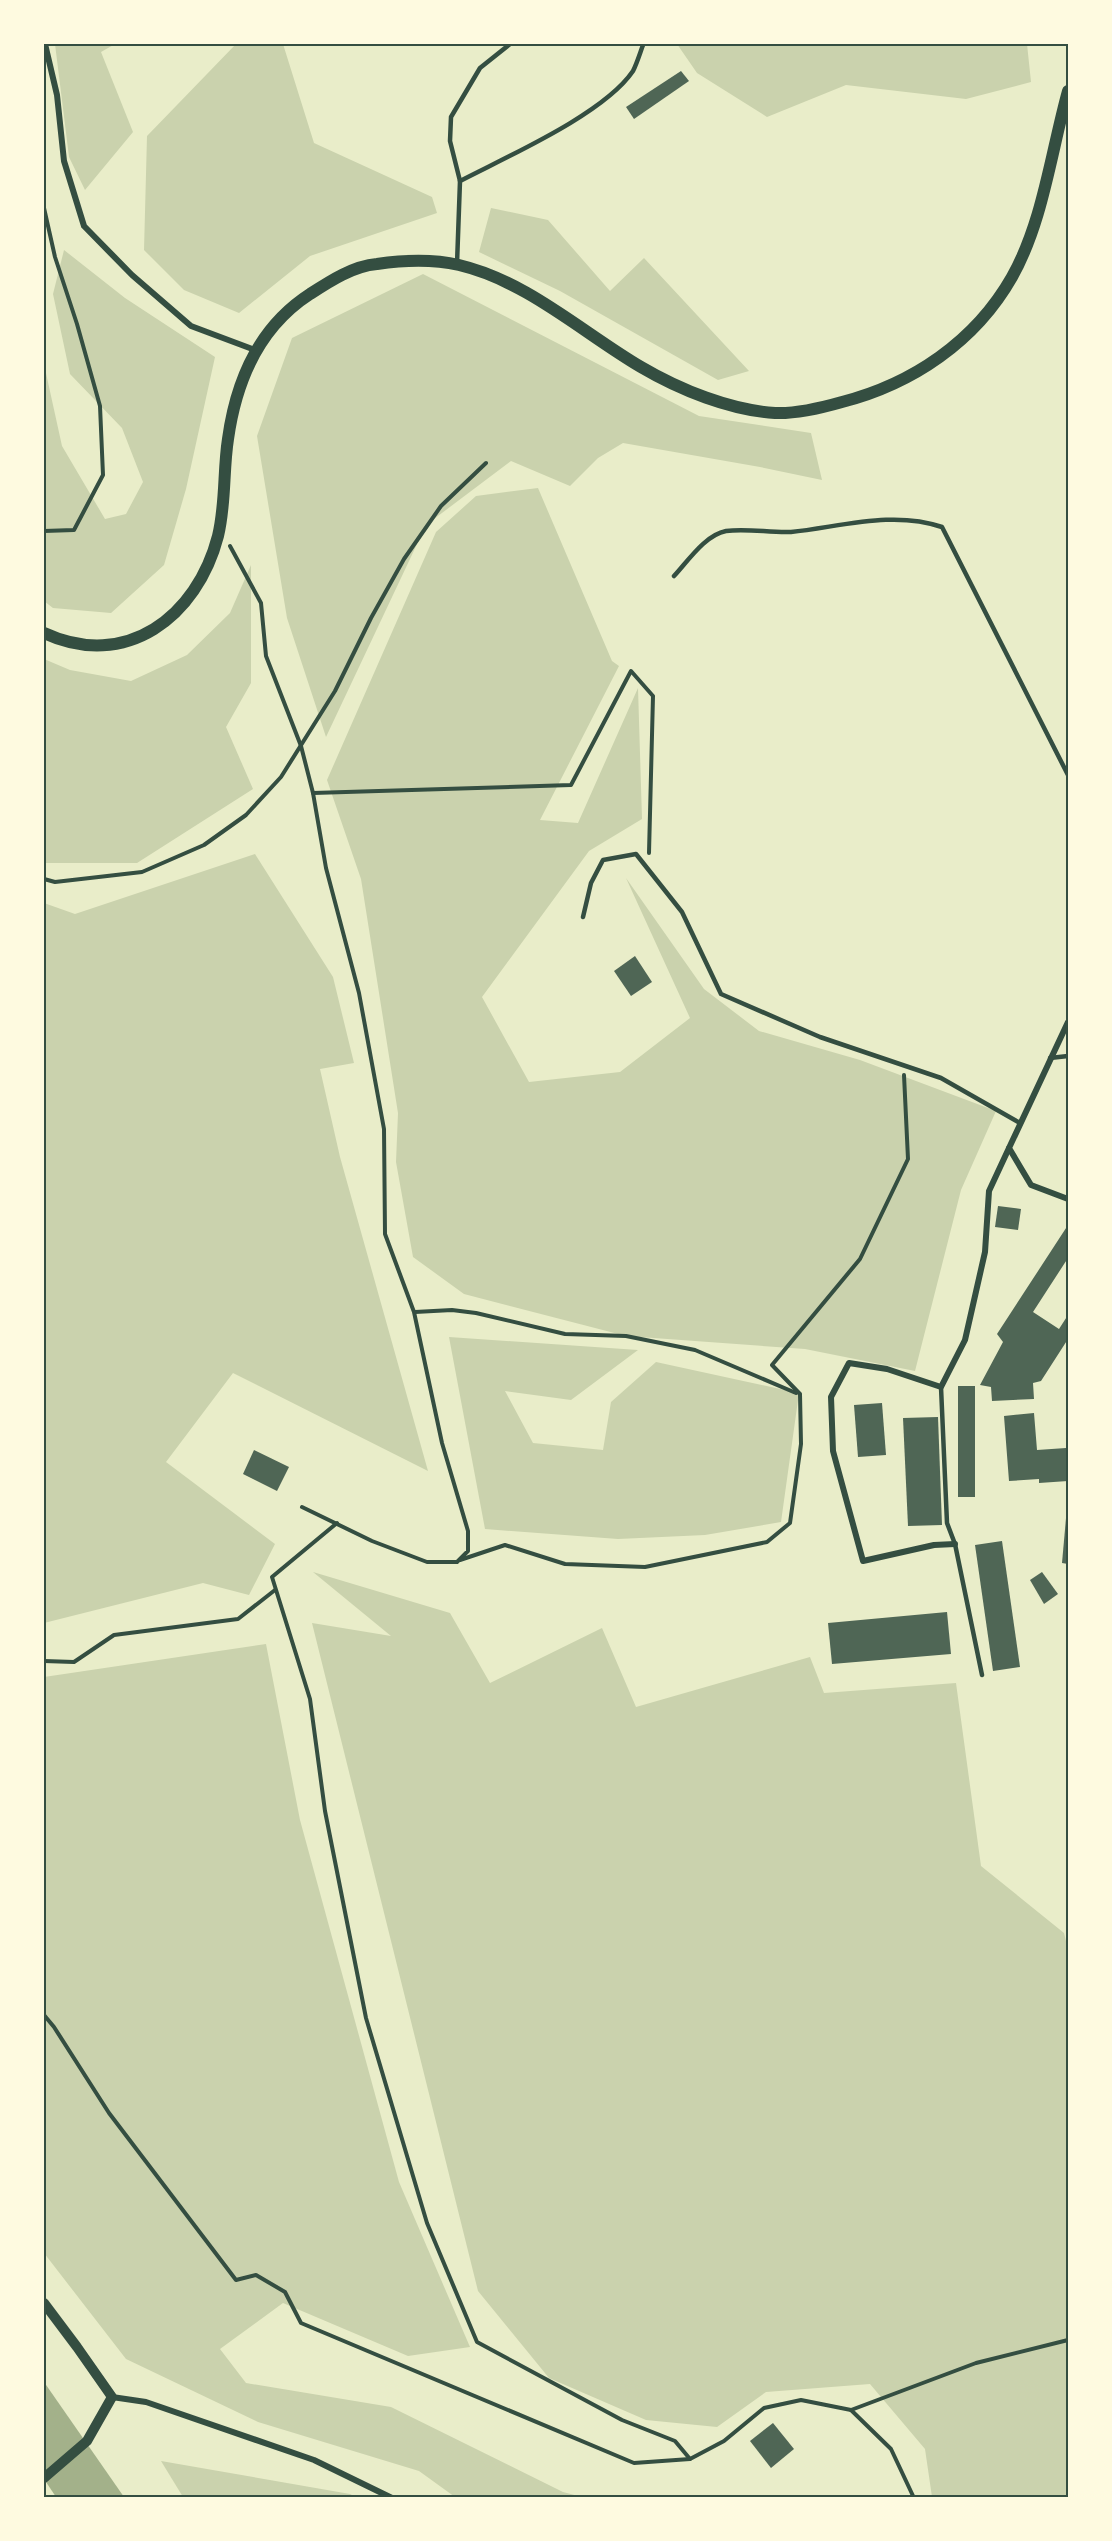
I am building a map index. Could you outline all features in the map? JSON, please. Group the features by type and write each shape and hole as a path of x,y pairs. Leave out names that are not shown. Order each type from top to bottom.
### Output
{"main road":[{"path":"44,633 57,640 90,646 129,642 164,624 188,599 205,572 219,528 226,490 227,441 238,387 255,350 277,321 300,300 330,281 366,265 404,260 457,264 489,274 529,295 642,368 680,388 732,405 776,413 818,409 872,394 919,372 960,342 988,312 1011,278 1033,232 1068,91"}],"street":[{"path":"45,44 57,95 64,161 84,226 132,275 191,326 255,350"},
{"path":"955,1544 934,1545 862,1561 832,1451 831,1397 849,1363 887,1369 941,1387 965,1340 985,1252 989,1191 1068,1022"},
{"path":"1009,1148 1031,1185 1068,1199"},
{"path":"44,2303 111,2397 146,2403 314,2460 392,2498"},
{"path":"44,2478 87,2441 111,2397"}],"lane":[{"path":"457,264 460,181 450,141 451,117 480,68 510,44"},
{"path":"460,181 588,111 616,90 628,76 633,70 643,45"},
{"path":"674,576 710,538 725,531 789,532 872,520 929,522 942,526 1068,775"},
{"path":"583,917 591,883 603,860 636,854 682,912 721,994 820,1037 941,1078 1020,1123"},
{"path":"1050,1058 1068,1056"},
{"path":"941,1387 947,1523 955,1544 982,1675"}],"path":[{"path":"44,208 55,257 100,405 103,475 74,530 44,531"},
{"path":"44,879 55,882 142,872 204,845 246,815 281,777 335,691 371,618 404,559 441,506 486,463"},
{"path":"219,528 261,603 266,656 301,746 313,793 326,868 358,993 384,1129 385,1234 414,1312 442,1443 468,1532 468,1551 457,1562"},
{"path":"313,793 571,785 632,671 653,696 649,869"},
{"path":"302,1507 372,1541 427,1562 457,1562 505,1545 565,1564 645,1567 767,1542 790,1523 801,1444 800,1394 772,1365 860,1259 909,1158 903,1064"},
{"path":"414,1312 452,1310 476,1313 565,1334 626,1336 695,1350 800,1394"},
{"path":"337,1523 272,1577 310,1699 325,1811 366,2018 427,2223 477,2342 622,2420 675,2441 690,2459"},
{"path":"44,1662 74,1662 114,1635 238,1619 275,1590"},
{"path":"44,2015 109,2113 236,2280 256,2275 285,2292 301,2323 634,2463 690,2459 724,2441 764,2408 801,2400 851,2410 976,2363 1068,2340"},
{"path":"851,2410 891,2449 914,2498"}],"shaded area":[{"path":"55,44 115,44 101,52 133,132 85,190 69,157"},
{"path":"236,44 283,44 314,143 432,197 437,213 310,256 239,313 184,290 144,250 147,136"},
{"path":"677,44 1027,44 1031,82 966,99 846,85 767,117 697,73"},
{"path":"491,208 548,220 610,291 644,258 749,371 718,380 560,291 479,252"},
{"path":"64,250 125,298 215,357 186,489 164,565 111,613 53,608 44,601 44,364 62,446 105,519 126,514 143,482 122,428 70,374 53,294"},
{"path":"423,274 699,416 811,433 822,480 623,443 598,458 570,486 511,461 426,525 326,737 287,618 257,436 292,338"},
{"path":"538,488 612,661 619,666 540,820 578,823 638,688 642,819 589,851 482,997 529,1082 620,1072 690,1018 626,878 704,989 759,1031 860,1060 996,1111 961,1190 915,1371 805,1349 626,1336 464,1294 413,1257 396,1162 398,1113 361,879 327,780 436,532 476,496"},
{"path":"251,565 251,683 226,727 253,789 137,863 44,863 44,659 70,670 131,681 187,655 230,613"},
{"path":"255,854 333,977 354,1063 320,1069 340,1157 428,1471 233,1373 166,1462 275,1544 249,1595 203,1583 44,1623 44,903 75,914"},
{"path":"449,1337 638,1350 571,1400 505,1391 533,1443 603,1450 611,1402 656,1362 799,1393 781,1522 705,1535 618,1539 485,1529"},
{"path":"313,1572 450,1613 490,1683 602,1628 636,1707 810,1657 824,1693 956,1683 981,1866 1064,1933 1068,1949 1068,2497 932,2497 925,2449 870,2384 766,2392 717,2427 646,2420 549,2378 478,2291 312,1623 391,1636"},
{"path":"266,1644 300,1820 399,2182 470,2347 408,2356 283,2303 220,2349 246,2383 391,2407 563,2492 582,2497 455,2497 419,2471 258,2422 126,2359 44,2253 44,1677"},
{"path":"44,2382 124,2497 56,2497 44,2479"},
{"path":"161,2461 350,2494 356,2497 183,2497"}],"building":[{"path":"681,71 689,81 634,119 626,107"},
{"path":"635,956 652,982 631,996 614,971"},
{"path":"998,1206 1021,1209 1018,1230 995,1227"},
{"path":"1068,1225 1068,1258 1033,1312 1059,1329 1068,1315 1068,1339 1041,1381 1033,1383 1034,1399 992,1401 991,1387 980,1385 1003,1342 997,1334"},
{"path":"958,1386 975,1386 975,1497 958,1497"},
{"path":"882,1403 886,1455 858,1457 854,1405"},
{"path":"1034,1413 1037,1450 1066,1448 1068,1481 1039,1483 1039,1479 1009,1481 1004,1416"},
{"path":"938,1417 942,1525 908,1526 903,1418"},
{"path":"254,1450 289,1467 277,1491 243,1474"},
{"path":"1068,1507 1068,1564 1062,1563"},
{"path":"1002,1541 1020,1667 993,1671 975,1545"},
{"path":"1042,1572 1058,1594 1044,1604 1030,1580"},
{"path":"947,1612 951,1654 832,1664 828,1623"},
{"path":"773,2423 794,2449 771,2468 750,2441"}]}
